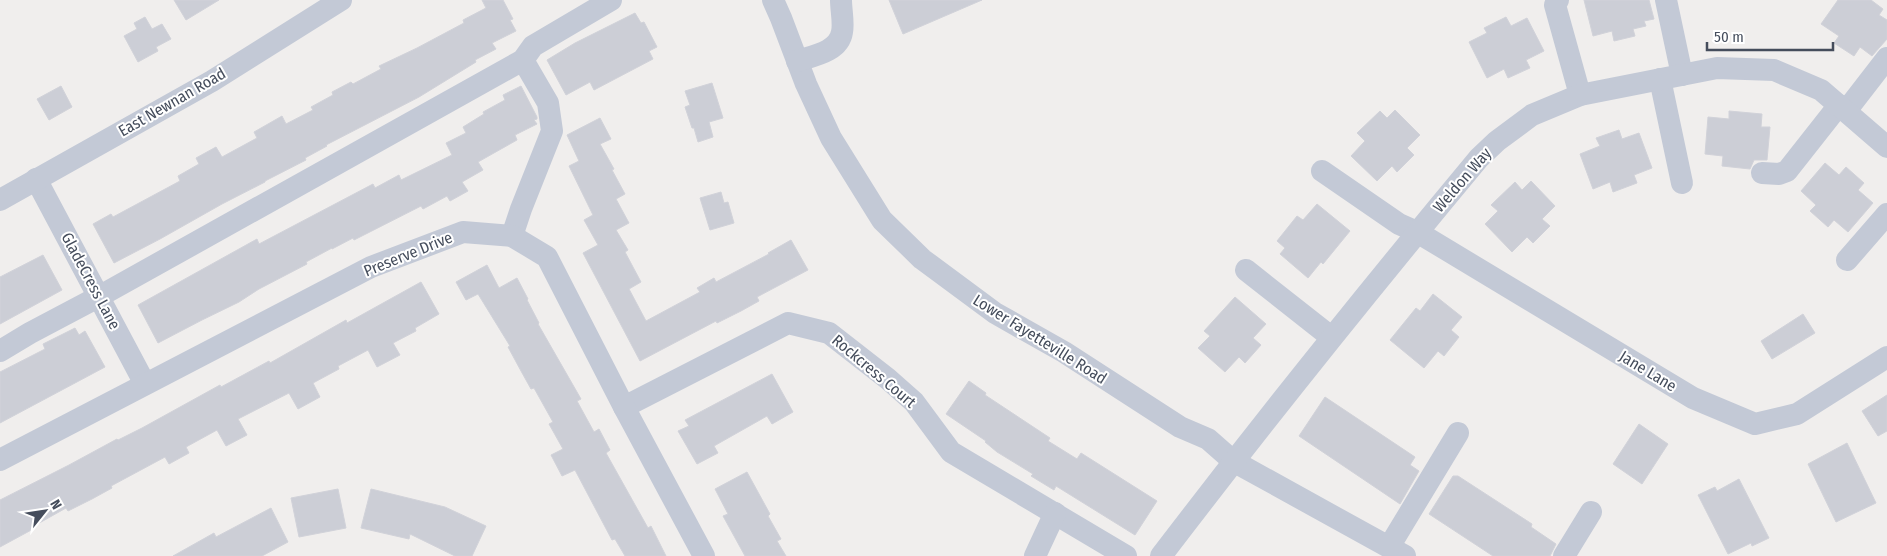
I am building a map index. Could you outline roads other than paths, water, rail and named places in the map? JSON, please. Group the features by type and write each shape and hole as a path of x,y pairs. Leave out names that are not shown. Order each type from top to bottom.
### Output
{"street":[{"name":"East Newnan Road","path":"0,200 212,80 341,0"},
{"path":"0,351 524,60 533,46 611,0"},
{"path":"797,61 826,51 838,44 842,32 841,0"},
{"path":"1558,0 1555,5 1580,95"},
{"path":"1666,0 1682,75"},
{"name":"Lower Fayetteville Road","path":"778,6 806,84 831,138 882,220 922,259 994,313 1064,352 1180,427 1208,439 1233,461 1388,550"},
{"path":"1762,173 1779,174 1787,171 1887,58"},
{"path":"512,236 552,131 548,103 524,60"},
{"name":"Weldon Way","path":"1233,461 1331,337 1478,158 1532,115 1580,95 1717,68 1774,70 1821,90 1887,147"},
{"path":"1660,79 1682,183"},
{"name":"Jane Lane","path":"1322,171 1399,224 1417,232 1694,398 1755,424 1797,414 1887,357"},
{"name":"GladeCress Lane","path":"36,179 100,296 145,384"},
{"path":"1847,260 1887,214"},
{"name":"Preserve Drive","path":"0,460 371,267 464,232 512,236 546,257 704,556"},
{"path":"1246,270 1331,337"},
{"name":"Rockcress Court","path":"624,407 788,323 828,333 888,379 914,402 951,452 1126,556"},
{"path":"1388,550 1458,433"},
{"path":"1161,556 1233,461"},
{"path":"1564,556 1591,512"},
{"path":"1034,556 1054,513"}]}
